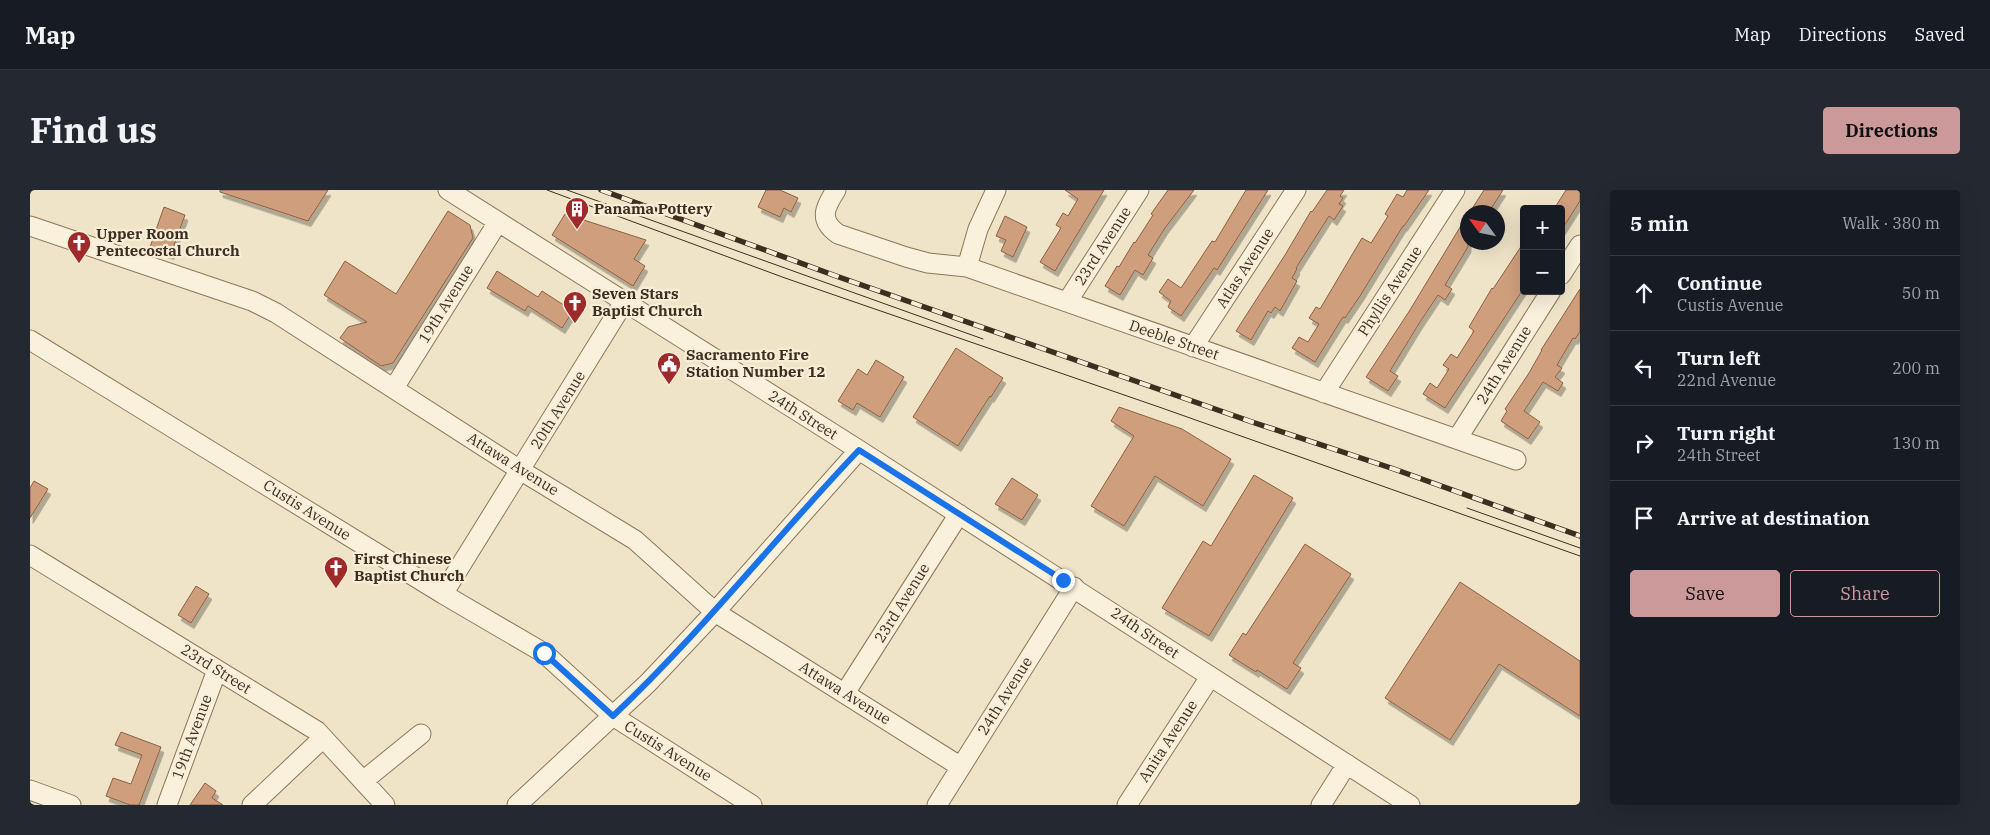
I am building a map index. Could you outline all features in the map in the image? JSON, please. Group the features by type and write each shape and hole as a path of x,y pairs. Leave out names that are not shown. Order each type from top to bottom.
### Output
{"street":[{"name":"24th Street","path":"448,190 1074,587 1410,805"},
{"name":"Deeble Street","path":"836,190 826,206 825,214 830,228 838,234 928,263 967,267 1516,460"},
{"path":"967,267 978,229 996,190"},
{"name":"23rd Avenue","path":"1067,302 1138,190"},
{"name":"Atlas Avenue","path":"1194,346 1296,190"},
{"name":"Phyllis Avenue","path":"1324,393 1455,190"},
{"name":"19th Avenue","path":"394,388 498,222"},
{"name":"Attawa Avenue","path":"30,226 252,302 276,314 520,470 635,540 715,612 961,767"},
{"path":"1565,269 1580,245"},
{"name":"24th Avenue","path":"1457,439 1548,295"},
{"name":"20th Avenue","path":"443,594 624,302"},
{"name":"Custis Avenue","path":"30,340 443,594 544,653 613,716 752,805"},
{"path":"517,805 648,683 715,612 859,450"},
{"name":"23rd Avenue","path":"845,693 959,514"},
{"name":"23rd Street","path":"32,562 317,731 385,805"},
{"name":"24th Avenue","path":"937,805 1074,587"},
{"name":"19th Avenue","path":"167,805 217,670"},
{"name":"Anita Avenue","path":"1127,805 1210,677"},
{"path":"363,781 421,734"},
{"path":"252,805 323,738"},
{"path":"1320,805 1346,764"},
{"path":"30,790 71,805"}],"building":[{"path":"220,190 328,190 308,221 220,192"},
{"path":"766,190 780,190 798,198 791,212 784,208 780,217 758,207"},
{"path":"1065,190 1104,190 1055,271 1040,262 1061,228 1056,225 1063,213 1068,216 1078,199"},
{"path":"1168,190 1194,190 1165,228 1148,255 1153,258 1143,275 1135,270 1120,295 1105,286"},
{"path":"1246,190 1268,190 1217,270 1214,268 1181,316 1168,307 1171,301 1159,292 1168,279 1181,288 1212,241 1215,242"},
{"path":"1327,190 1344,190 1340,196 1343,198 1339,204 1343,206 1334,220 1329,216 1296,268 1292,278 1297,281 1280,311 1275,307 1271,313 1268,311 1251,340 1236,331 1311,211"},
{"path":"1407,190 1429,190 1403,226 1360,296 1345,318 1343,317 1315,362 1292,348 1299,337 1308,342 1319,324 1309,318 1316,307 1320,309 1362,238 1371,243 1388,216 1385,214 1397,194 1403,197"},
{"path":"1484,190 1503,190 1493,205 1474,205"},
{"path":"1566,190 1580,190 1580,201 1565,225 1565,205 1557,205"},
{"path":"164,207 185,215 171,254 150,247"},
{"path":"448,211 470,225 473,238 393,363 381,366 340,338 348,327 367,322 324,295 345,261 396,294"},
{"path":"565,214 646,240 634,259 645,266 633,286 552,235"},
{"path":"1005,216 1027,227 1013,257 1001,251 1006,240 996,236"},
{"path":"1460,227 1460,250 1466,250 1445,285 1452,289 1445,300 1438,295 1420,322 1390,371 1398,376 1388,391 1366,377 1410,310"},
{"path":"1520,248 1520,294 1445,408 1423,394 1430,383 1437,388 1449,369 1443,365 1451,354 1457,358 1474,331 1469,327"},
{"path":"497,271 538,297 542,291 573,311 562,328 528,306 525,311 487,288"},
{"path":"1580,289 1580,332 1575,339 1573,338 1557,365 1562,368 1555,377 1563,383 1558,391 1543,382 1524,411 1540,422 1528,439 1501,421 1507,411 1505,409"},
{"path":"956,348 1003,378 958,446 913,417"},
{"path":"876,360 904,377 880,417 857,403 853,410 838,401 858,369 867,375"},
{"path":"1119,407 1182,429 1231,459 1203,506 1155,476 1124,526 1091,506 1134,436 1111,421"},
{"path":"1254,475 1293,498 1209,636 1162,608 1203,541 1211,546"},
{"path":"1012,478 1038,495 1022,520 995,504"},
{"path":"34,481 48,489 30,518 30,488"},
{"path":"1305,544 1351,574 1293,663 1301,668 1287,689 1229,655 1243,633 1246,635"},
{"path":"1460,582 1580,661 1580,716 1499,664 1450,740 1385,698"},
{"path":"196,586 209,594 191,623 178,615"},
{"path":"121,732 161,747 139,805 130,805 106,796 113,778 131,784 142,755 115,745"},
{"path":"205,783 216,791 212,798 223,805 190,805"}],"tram line":[{"path":"547,190 785,278 1159,407 1580,556"},
{"path":"567,190 983,339"},
{"path":"1467,508 1580,548"}],"railway":[{"path":"601,190 836,276 1252,422 1394,469 1580,536"}],"place":[{"name":"Panama Pottery","path":"577,230"},
{"name":"Upper Room Pentecostal Church","path":"79,264"},
{"name":"Seven Stars Baptist Church","path":"575,324"},
{"name":"Sacramento Fire Station Number 12","path":"669,385"},
{"name":"First Chinese Baptist Church","path":"336,589"}],"route":[{"path":"544,653 613,716 648,683 715,612 859,450 1063,580"}]}
